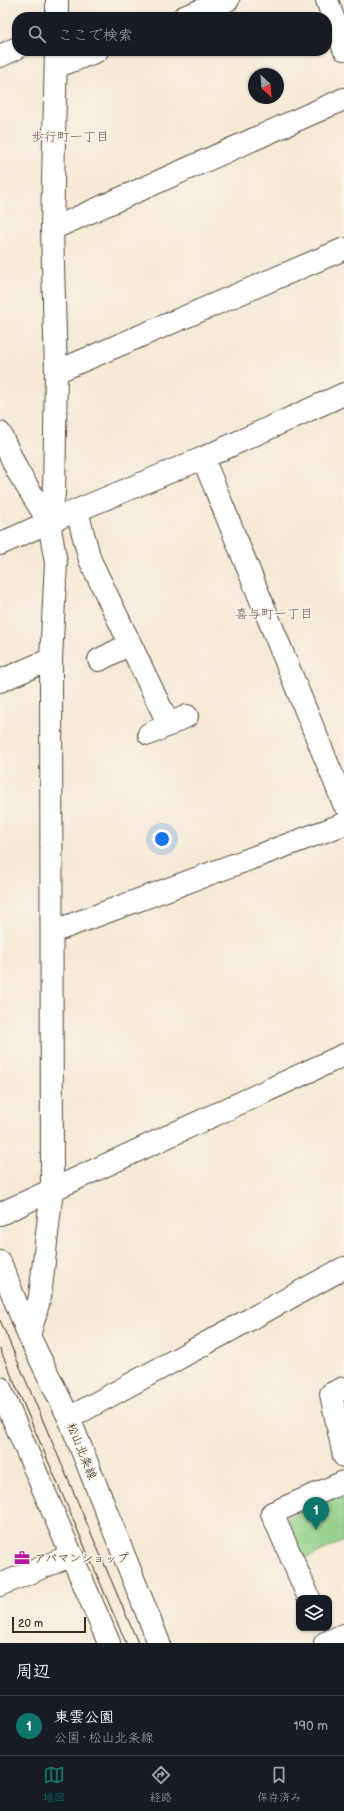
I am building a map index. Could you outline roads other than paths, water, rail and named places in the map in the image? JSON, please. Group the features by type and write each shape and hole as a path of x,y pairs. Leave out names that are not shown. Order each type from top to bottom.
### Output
{"street":[{"path":"57,0 57,12"},
{"path":"197,12 228,0"},
{"path":"327,0 331,12"},
{"path":"332,14 344,49"},
{"path":"0,56 12,50"},
{"path":"29,1336 40,1296 52,1189 52,659 56,563 49,522 54,494 56,372 52,228 56,59 71,56"},
{"path":"52,228 344,99"},
{"path":"56,372 344,249"},
{"path":"0,544 203,458 344,394"},
{"path":"0,433 18,472 49,522"},
{"path":"203,458 344,804"},
{"path":"77,511 90,560 130,644 178,720 149,734"},
{"path":"99,660 130,644"},
{"path":"0,681 52,659"},
{"path":"52,932 344,824"},
{"path":"0,1214 344,1055"},
{"name":"松山北条線","path":"0,1262 29,1336 69,1418 159,1643"},
{"path":"69,1418 344,1268"},
{"path":"344,1388 331,1394 344,1456"},
{"path":"2,1398 72,1555 109,1643"},
{"path":"308,1595 272,1513 344,1482"},
{"path":"0,1585 72,1555"}],"tram line":[{"path":"0,1320 138,1643"},
{"path":"0,1349 126,1643"}],"place":[{"name":"東雲公園","path":"316,1530"},
{"name":"アパマンショップ","path":"22,1558"}],"district":[{"name":"歩行町一丁目","path":"70,136"},
{"name":"喜与町一丁目","path":"274,613"}]}
